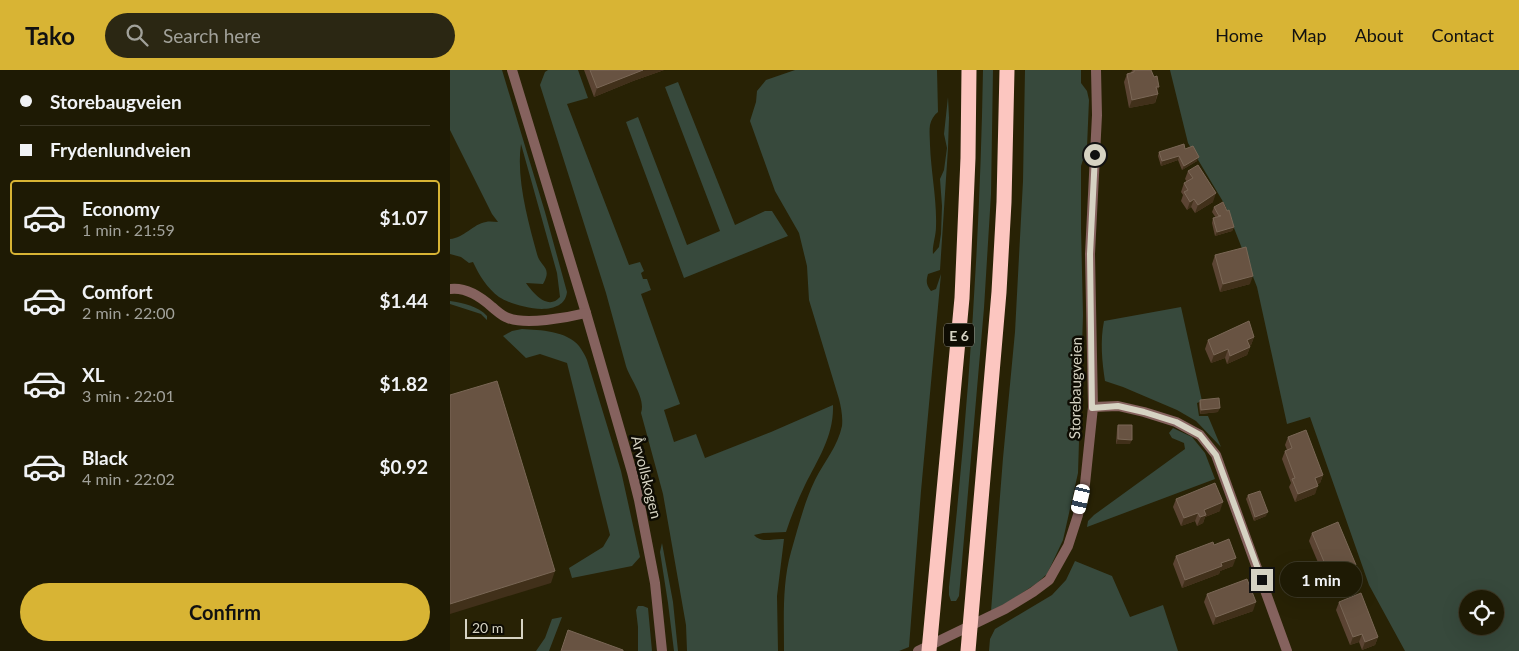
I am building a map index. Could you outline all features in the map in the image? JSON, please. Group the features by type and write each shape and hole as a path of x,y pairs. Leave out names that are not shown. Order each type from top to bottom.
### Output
{"highway":[{"name":"E 6","path":"929,651 962,298 968,158 968,70"},
{"name":"E 6","path":"968,651 999,292 1004,202 1007,70"}],"street":[{"name":"Årvollskogen","path":"512,70 586,313 639,500 655,583 662,651"},
{"name":"Storebaugveien","path":"918,651 1005,609 1049,580 1068,546 1078,515 1085,484 1092,408 1090,254 1097,115 1096,70"},
{"path":"450,290 467,291 483,298 505,317 517,321 531,321 586,313"},
{"path":"1092,408 1118,406 1144,412 1176,422 1200,435 1216,455 1287,651"}],"green space":[{"path":"450,70 502,70 567,292 564,301 557,306 548,309 538,309 506,301 487,285 473,262 469,263 461,257 450,254 450,239 460,236 481,223 498,222 492,214 450,130","holes":["521,144 557,273 560,297 555,301 551,302 541,299 526,283 543,284 547,274 537,254 521,185"]},
{"path":"548,70 578,70 588,98 567,104 629,265 640,262 644,271 641,273 643,279 647,279 651,290 641,294 680,404 664,410 674,442 696,434 705,458 833,405 833,416 828,437 792,514 786,532 754,535 764,540 784,539 777,596 778,651 687,651 686,625 663,494 641,413 640,395 626,366 606,293 540,85 545,72"},
{"path":"795,70 937,70 938,112 930,125 936,217 933,254 939,247 941,234 942,206 940,179 944,170 947,148 944,134 948,97 948,148 940,270 928,274 927,281 931,291 936,289 941,274 909,647 899,651 784,651 785,589 791,552 811,489 837,440 842,426 842,412 839,399 809,300 807,266 799,233 775,191 750,121 756,102 757,91 766,80"},
{"path":"983,70 993,70 991,194 984,308 959,596 956,601 951,601 949,587 962,458 976,264"},
{"path":"1025,70 1081,70 1081,83 1087,91 1089,100 1087,147 1081,166 1083,315 1078,473 1063,540 1047,574 1010,601 991,611 1015,332 1023,181"},
{"path":"1170,70 1519,70 1519,651 1405,651 1369,585 1310,417 1287,424 1257,287 1225,205 1188,143"},
{"path":"678,82 735,225 765,211 772,211 788,236 684,278 626,122 638,117 687,245 720,231 665,87"},
{"path":"450,301 475,307 487,316 487,320 481,314 450,304"},
{"path":"1181,307 1202,401 1197,403 1199,416 1208,416 1221,447 1196,421 1177,410 1105,381 1102,351 1104,321"},
{"path":"522,329 553,332 568,337 579,346 586,358 621,471 640,557 632,566 572,578 569,568 603,547 610,535 567,363 540,354 526,358 503,336 512,331"},
{"path":"1173,428 1192,437 1205,453 1215,479 1087,527 1088,521 1094,515 1185,449 1184,443 1172,438 1169,433"},
{"path":"662,543 673,602 678,651 674,651 660,552"},
{"path":"1075,561 1112,576 1130,617 1163,605 1178,651 989,651 990,639 995,629 1052,595 1066,580"},
{"path":"638,606 648,608 652,651 638,651 636,610"},
{"path":"562,617 549,651 536,651 545,638 552,619"}],"building":[{"path":"590,70 643,70 597,88"},
{"path":"1134,70 1151,70 1154,77 1157,76 1159,87 1156,87 1158,94 1132,100 1127,74 1134,72"},
{"path":"1184,144 1185,149 1193,146 1199,157 1184,166 1179,156 1162,161 1159,152"},
{"path":"1198,165 1216,193 1198,205 1194,199 1190,202 1184,192 1188,190 1184,183 1193,178 1188,171"},
{"path":"1223,202 1227,211 1229,210 1234,227 1217,232 1213,218 1221,216 1219,216 1214,207"},
{"path":"1246,247 1253,276 1223,284 1215,255"},
{"path":"1249,321 1254,337 1247,340 1250,347 1230,356 1228,349 1214,355 1208,340"},
{"path":"497,381 555,571 450,604 450,395"},
{"path":"1219,398 1220,408 1201,410 1200,400"},
{"path":"1118,425 1132,425 1132,440 1118,439"},
{"path":"1306,430 1323,475 1315,478 1318,486 1298,494 1292,479 1295,478 1285,451 1292,448 1288,437"},
{"path":"1215,483 1223,502 1204,510 1206,515 1200,517 1198,513 1184,518 1176,499"},
{"path":"1260,491 1268,512 1255,517 1248,495"},
{"path":"1338,522 1356,565 1330,576 1312,533"},
{"path":"1229,539 1236,558 1221,563 1222,566 1185,580 1176,556 1213,542 1214,545"},
{"path":"1247,579 1256,602 1216,617 1207,594"},
{"path":"1361,593 1378,637 1365,642 1362,634 1353,637 1339,602"},
{"path":"568,630 623,650 623,651 561,651"}],"route":[{"path":"1095,155 1090,254 1092,408 1118,406 1144,412 1176,422 1200,435 1216,455 1262,580"}]}
